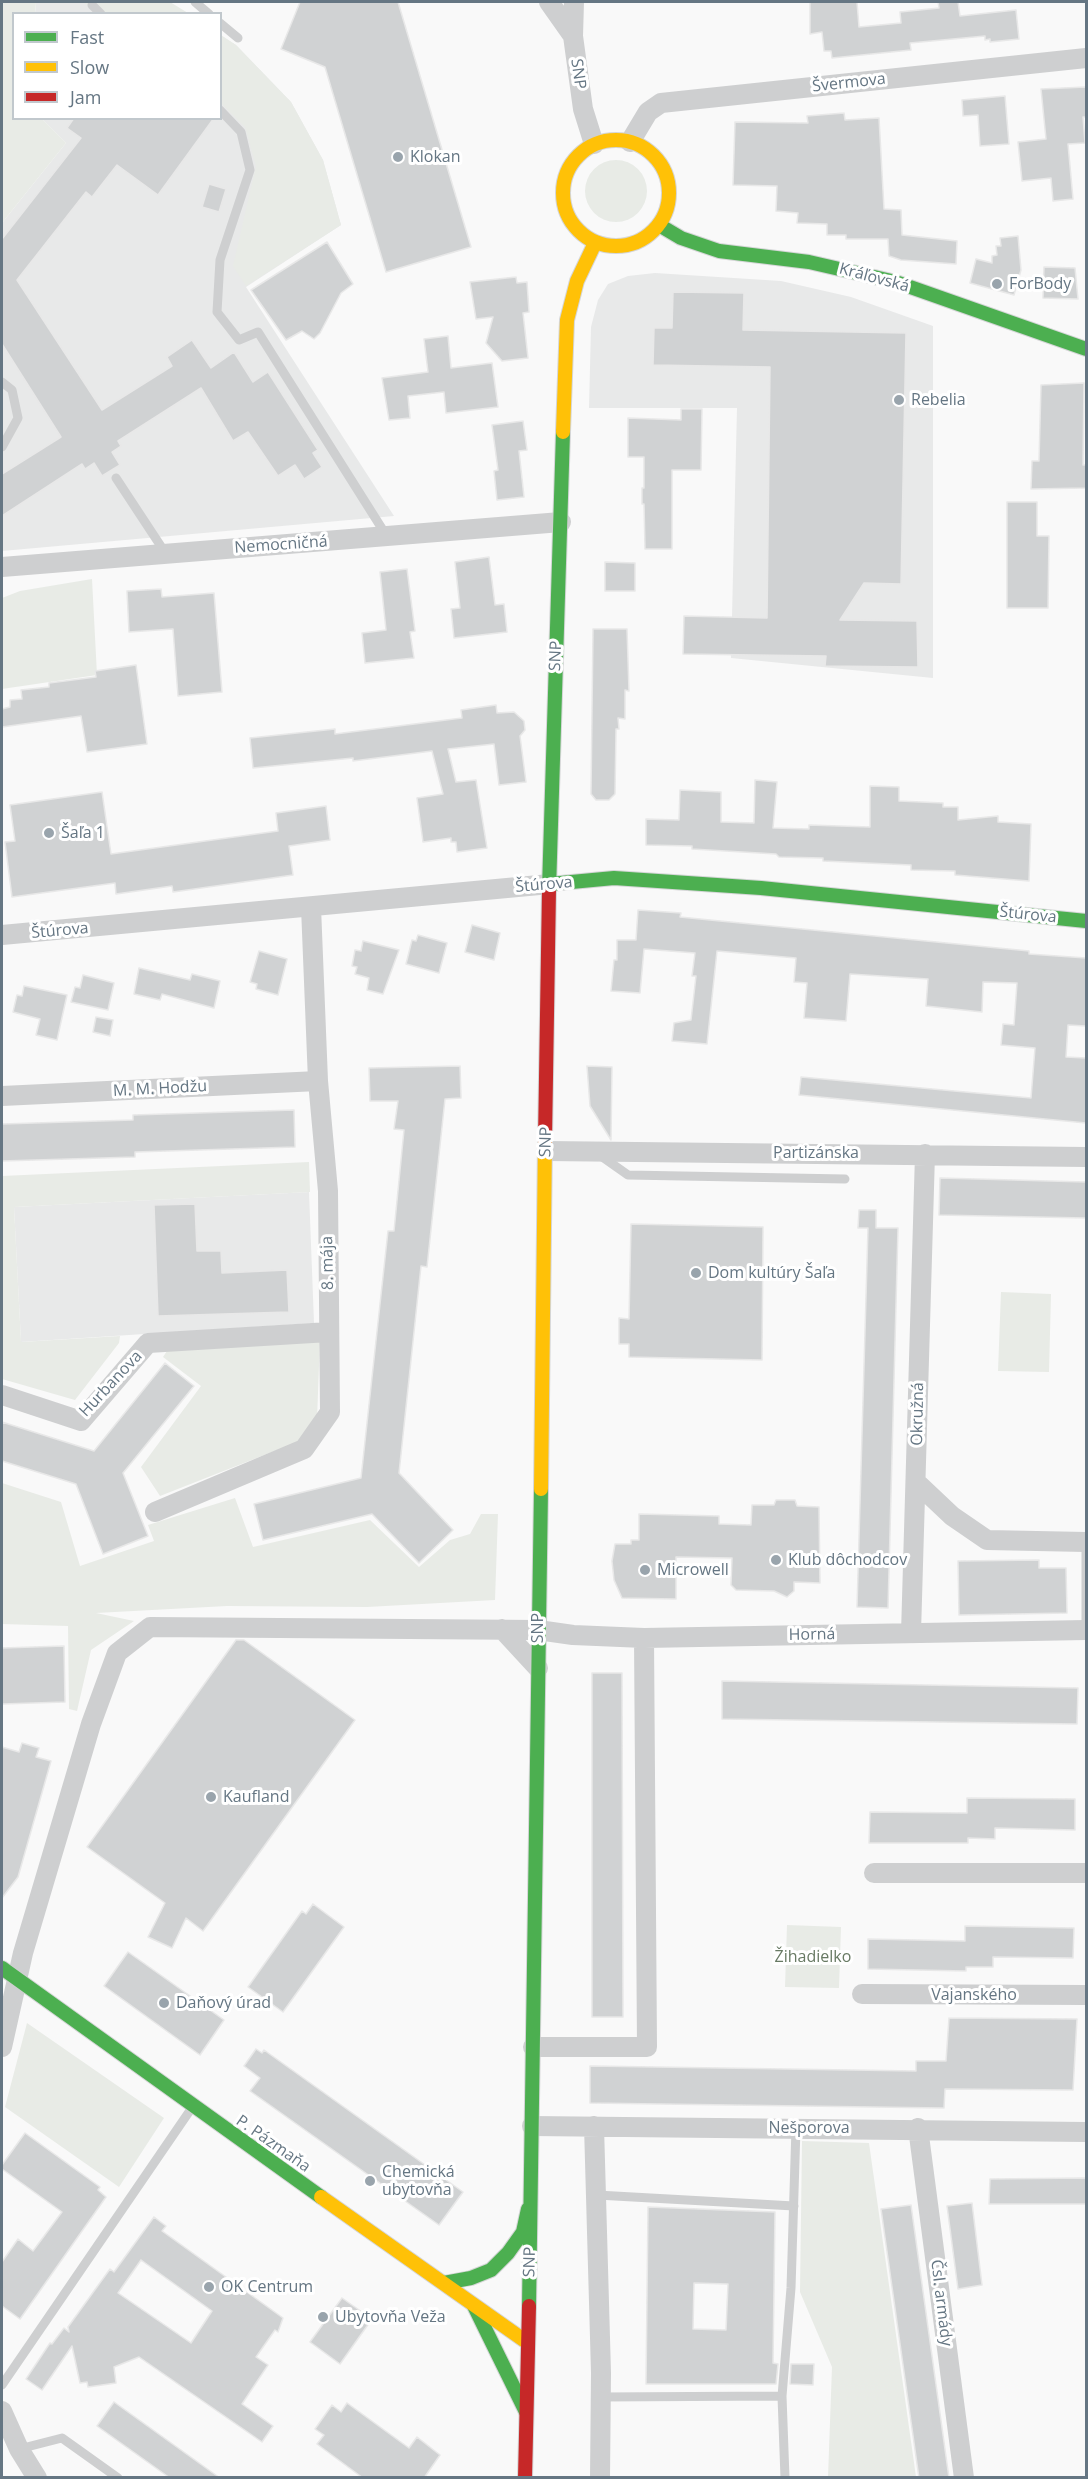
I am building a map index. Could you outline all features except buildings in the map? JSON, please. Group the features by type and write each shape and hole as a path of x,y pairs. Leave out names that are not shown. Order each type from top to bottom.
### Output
{"main road":[{"path":"606,141 630,141 652,154 667,176 669,201 659,225 641,240 630,244 607,246 596,243 576,228 568,218 562,194 564,182 574,160 594,144 606,141"},
{"name":"Kráľovská","path":"659,225 681,238 719,251 809,262 896,282 1086,349"},
{"name":"SNP","path":"525,2478 550,884 567,320 577,281 596,243"},
{"name":"Štúrova","path":"550,884 614,878 761,888 1086,921"},
{"name":"P. Pázmaňa","path":"9,1973 193,2107 528,2343"},
{"path":"444,2283 471,2278 491,2270 508,2253 522,2232 531,2197"},
{"path":"472,2302 526,2412"}],"street":[{"path":"549,2 573,36"},
{"name":"SNP","path":"574,2 573,36 583,110 594,144"},
{"name":"Švermova","path":"630,141 648,112 661,104 1086,58"},
{"name":"Nemocničná","path":"2,567 561,522"},
{"name":"Štúrova","path":"2,935 550,884"},
{"name":"8. mája","path":"155,1512 304,1449 330,1412 327,1191 318,1082 311,908"},
{"name":"M. M. Hodžu","path":"2,1096 318,1082"},
{"name":"Partizánska","path":"546,1150 594,1151 719,1164 924,1154 1086,1157"},
{"name":"Okružná","path":"912,1633 924,1154"},
{"name":"Hurbanova","path":"2,1395 81,1420 148,1343 329,1332"},
{"path":"916,1482 952,1516 987,1540 1086,1542"},
{"name":"Horná","path":"2,2047 9,1973 117,1653 150,1627 502,1629 644,1638 1086,1630"},
{"path":"502,1629 538,1668"},
{"path":"533,2047 647,2047 644,1638"},
{"path":"874,1873 1086,1873"},
{"name":"Vajanského","path":"862,1995 1086,1995"},
{"name":"Nešporova","path":"532,2126 918,2128 1086,2132"},
{"path":"594,2126 601,2397 600,2478"},
{"name":"Čsl. armády","path":"918,2128 964,2478"},
{"path":"2,2411 19,2449 37,2478"}],"lane":[{"path":"195,2 207,12"},
{"path":"92,5 99,12"},
{"path":"222,25 238,38"},
{"path":"222,112 241,132 250,170 220,260 217,312 239,340 258,332 387,537"},
{"path":"2,382 12,390 18,418 2,447"},
{"path":"116,478 166,554"},
{"path":"719,1164 845,1179"},
{"path":"1086,1542 1086,1630"},
{"path":"2,2385 193,2107"},
{"path":"785,2478 782,2396 791,2288 796,2128"},
{"path":"597,2194 794,2206"},
{"path":"601,2397 782,2396"},
{"path":"19,2449 62,2438 118,2478"}],"shaded area":[{"path":"36,2 163,2 180,12 35,12"},
{"path":"222,37 236,45 291,102 323,160 341,225 246,287 394,516 2,551 2,223 66,143 43,120 222,120"},
{"path":"655,273 781,281 851,297 933,326 933,678 731,658 737,408 589,408 591,327 598,300 608,284 628,276"},
{"path":"309,1192 314,1323 21,1342 14,1207"}],"green space":[{"path":"2,2 36,2 35,12 12,12 12,120 43,120 66,143 2,223"},
{"path":"83,2 170,2 186,12 98,12"},
{"path":"222,36 236,45 291,102 323,160 341,225 246,286 233,266 256,166 245,127 222,104"},
{"path":"610,160 622,160 638,169 645,179 647,191 645,203 638,213 622,222 610,222 599,217 590,208 585,197 585,185 590,174 599,165"},
{"path":"92,579 97,675 2,689 2,598 20,591"},
{"path":"309,1162 310,1192 14,1207 21,1342 120,1336 119,1343 75,1400 2,1379 2,1176"},
{"path":"1001,1292 1051,1294 1049,1372 998,1371"},
{"path":"320,1338 317,1420 300,1441 160,1496 141,1467 201,1386 163,1357 169,1348"},
{"path":"2,1483 61,1502 80,1566 154,1541 148,1525 235,1498 253,1547 370,1520 419,1567 450,1540 470,1534 481,1514 498,1514 495,1600 367,1607 227,1606 96,1613 134,1621 91,1650 77,1711 69,1709 68,1626 2,1624"},
{"name":"Žihadielko","path":"787,1925 841,1927 839,1988 785,1987"},
{"path":"27,2023 164,2118 119,2187 5,2107"},
{"path":"802,2141 869,2143 916,2477 828,2477 832,2367 800,2292"}],"traffic: fast":[{"path":"659,225 681,238 719,251 809,262 896,282 1086,349"},
{"path":"549,889 563,432"},
{"path":"550,884 614,878 761,888 1086,921"},
{"path":"529,2306 541,1489"},
{"path":"2,1968 321,2197"},
{"path":"444,2283 471,2278 491,2270 508,2253 523,2232 528,2209"},
{"path":"474,2306 526,2412"}],"traffic: slow":[{"path":"616,140 636,144 654,155 665,173 669,193 665,213 654,231 636,242 616,246 596,242 578,231 567,213 563,193 567,173 578,155 596,144 616,140"},
{"path":"563,432 567,320 577,281 595,243"},
{"path":"541,1489 545,1140"},
{"path":"321,2197 528,2343"}],"traffic: jam":[{"path":"545,1140 549,889"},
{"path":"525,2478 529,2306"}],"place":[{"name":"Klokan","path":"398,157"},
{"name":"ForBody","path":"997,284"},
{"name":"Rebelia","path":"899,400"},
{"name":"Šaľa 1","path":"49,833"},
{"name":"Dom kultúry Šaľa","path":"696,1273"},
{"name":"Klub dôchodcov","path":"776,1560"},
{"name":"Microwell","path":"645,1570"},
{"name":"Kaufland","path":"211,1797"},
{"name":"Daňový úrad","path":"164,2003"},
{"name":"Chemická ubytovňa","path":"370,2181"},
{"name":"OK Centrum","path":"209,2287"},
{"name":"Ubytovňa Veža","path":"323,2317"}]}
